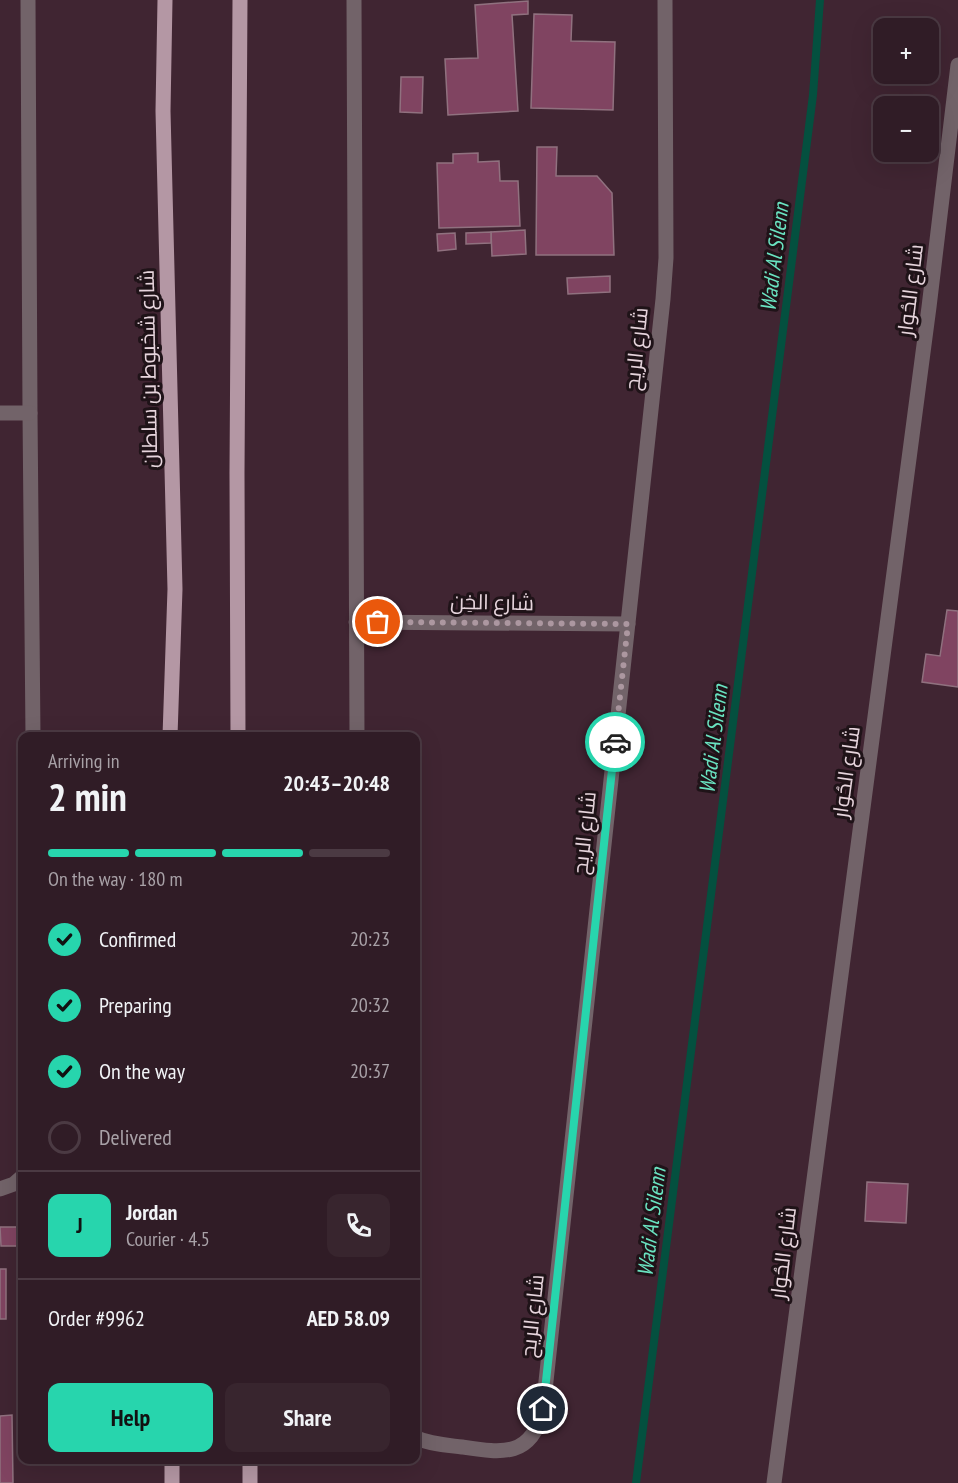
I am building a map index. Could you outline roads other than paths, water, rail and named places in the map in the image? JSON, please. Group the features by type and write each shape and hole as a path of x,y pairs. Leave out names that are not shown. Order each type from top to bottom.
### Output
{"main road":[{"name":"شارع شخبوط بن سلطان","path":"165,0 163,111 174,589 170,732"},
{"path":"238,732 240,0"},
{"path":"172,1464 172,1483"},
{"path":"250,1464 250,1483"}],"street":[{"path":"28,0 33,732"},
{"path":"354,0 357,732"},
{"name":"شارع الريح","path":"420,1439 490,1452 505,1452 520,1447 532,1437 540,1424 662,310 666,258 665,0"},
{"name":"شارع الحُوار","path":"774,1483 929,308 958,65"},
{"path":"0,413 30,413"},
{"name":"شارع الخِن","path":"356,622 628,624"},
{"path":"0,1189 18,1180"}],"waterway":[{"name":"Wadi Al Silenn","path":"636,1483 813,95 820,0"}]}
